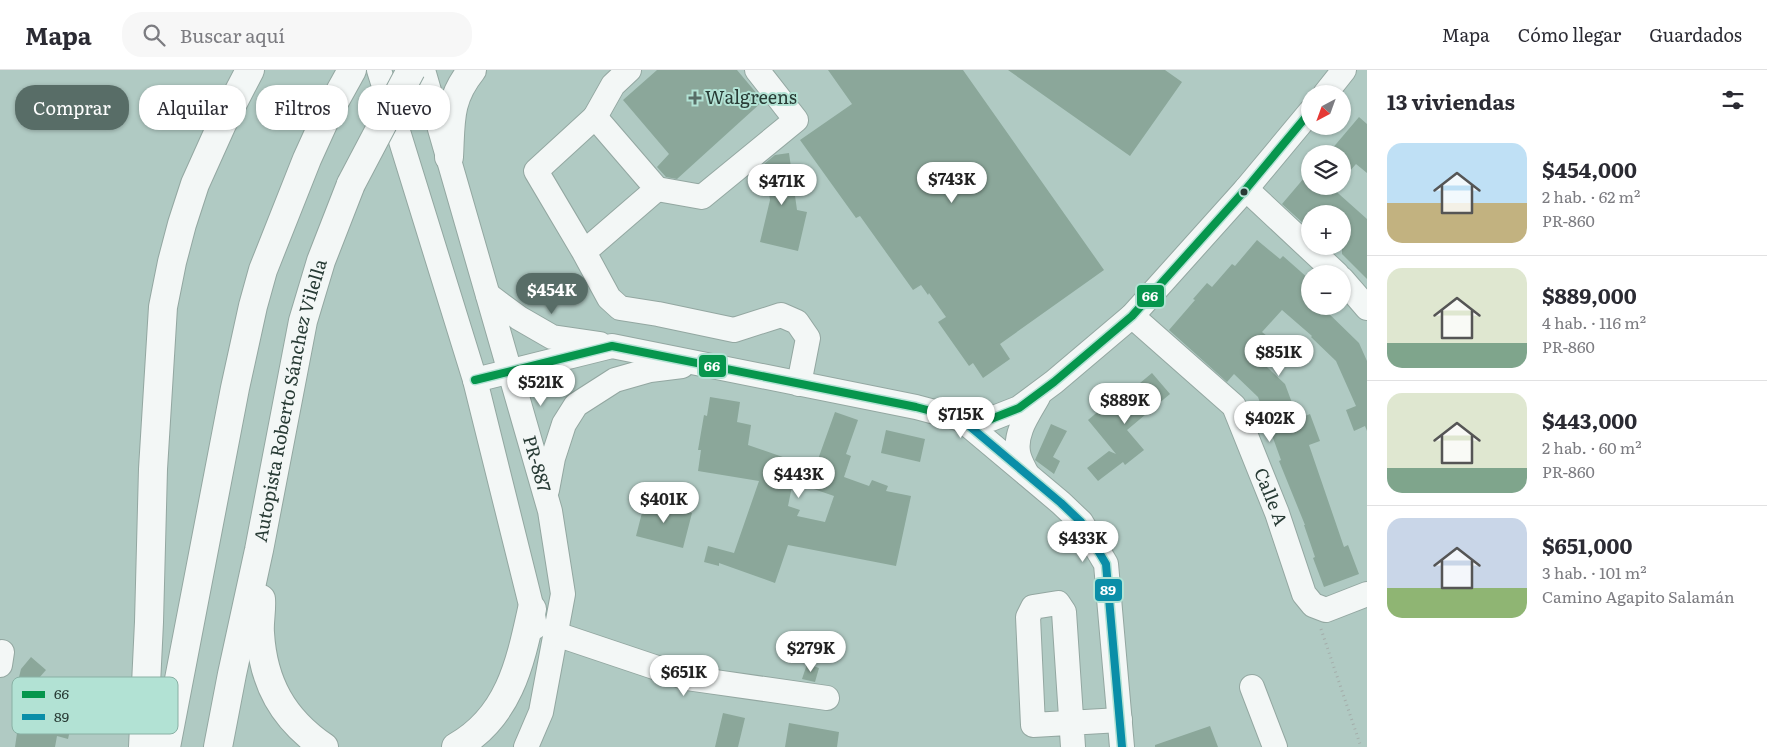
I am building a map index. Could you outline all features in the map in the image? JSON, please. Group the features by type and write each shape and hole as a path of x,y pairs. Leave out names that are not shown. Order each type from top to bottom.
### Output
{"highway":[{"path":"147,677 153,469 163,308 172,262 195,184 222,124 250,70"},
{"path":"178,685 235,388 263,270 286,208 328,114 352,70"},
{"name":"Autopista Roberto Sánchez Vilella","path":"218,747 232,674 260,550 303,321 321,261 351,184 411,70"},
{"path":"448,157 454,101 460,87 472,70"},
{"path":"260,550 262,612 260,631 264,661 272,688 282,707 296,724 308,736 324,747"},
{"path":"456,747 481,729 502,704 522,657 532,609"},
{"path":"143,747 144,734"},
{"path":"166,747 168,734"}],"street":[{"name":"PR-887","path":"380,70 475,380 532,609 536,637 525,747"},
{"name":"PR-887","path":"423,70 546,495 563,594 541,712 525,747"},
{"path":"630,70 613,85 595,118 536,171 609,298 620,308 734,330 781,315 797,322 808,338 799,384"},
{"path":"595,118 657,189 702,196 796,120 757,70"},
{"path":"1332,85 1344,70"},
{"path":"488,295 519,318 552,337 612,346 916,407 961,420 991,419 1019,408 1041,392 1132,316 1246,189 1301,123"},
{"path":"584,252 657,189"},
{"path":"1246,189 1327,265"},
{"path":"1351,289 1367,308"},
{"name":"Calle A","path":"1132,316 1234,406 1278,513 1304,594 1313,605"},
{"path":"475,380 612,346"},
{"path":"546,495 553,458 564,424 576,405 615,380 650,370 703,364"},
{"path":"1028,476 1018,454 1018,437 1041,392"},
{"path":"961,420 1061,503 1081,522 1106,564 1122,747"},
{"path":"1313,605 1326,610 1367,594"},
{"path":"1072,747 1071,723 1064,612 1058,603 1033,607 1028,617 1033,725 1071,723 1120,720"},
{"path":"556,634 687,678 827,698"},
{"path":"1252,686 1275,747"}],"path":[{"path":"1313,605 1361,747"}],"building":[{"name":"Walgreens","path":"657,70 737,70 763,101 677,179 666,177 657,167 669,154 623,100"},
{"path":"828,70 963,70 1104,270 1000,344 1010,359 983,378 973,363 969,366 938,322 946,317 929,293 928,295 921,285 913,290 860,216 856,218 800,140 852,104"},
{"path":"1008,70 1165,70 1182,82 1130,156"},
{"path":"1359,117 1367,124 1367,173 1356,164 1351,170 1351,145 1335,145 1344,135 1351,135 1351,126"},
{"path":"789,153 797,210 807,212 798,251 760,242 770,200 764,164 775,155"},
{"path":"1301,182 1301,195 1340,195 1367,219 1367,279 1343,255 1351,255 1351,205 1301,205 1301,221 1282,204"},
{"path":"1257,240 1280,259 1283,256 1301,272 1301,315 1330,315 1359,343 1367,361 1367,431 1365,426 1354,431 1346,410 1356,406 1336,361 1312,336 1282,310 1262,332 1267,336 1252,353 1285,384 1298,419 1310,414 1320,441 1309,445 1344,547 1348,545 1359,574 1324,587 1313,558 1315,557 1305,525 1279,461 1281,460 1258,397 1234,374 1227,382 1169,330 1207,283 1212,287 1232,264 1235,266"},
{"path":"1152,373 1170,394 1127,430 1144,450 1125,465 1123,462 1098,481 1087,468 1109,451 1116,454 1088,420 1107,404 1110,408"},
{"path":"710,397 740,402 737,422 751,425 748,445 797,462 788,506 800,510 797,516 825,522 834,496 808,487 835,412 858,420 846,454 851,456 844,477 869,486 872,480 888,486 886,491 911,496 896,566 788,545 775,583 719,563 719,566 704,562 708,546 734,553 759,481 698,471 701,450 698,450 704,415 707,416"},
{"path":"1051,424 1067,431 1053,457 1060,461 1054,474 1035,460"},
{"path":"886,430 925,439 920,462 881,453"},
{"path":"645,501 692,513 683,548 636,536"},
{"path":"31,657 46,670 40,677 19,677 21,669"},
{"path":"807,664 819,668 815,682 802,679"},
{"path":"723,713 745,718 738,747 715,747"},
{"path":"789,723 839,732 837,747 785,747"},
{"path":"1210,726 1218,747 1155,747 1155,745"},
{"path":"17,734 69,734 68,739 57,736 55,747 15,747"}],"transit line":[{"name":"66","path":"475,380 612,346 916,407 961,419 991,419 1019,408 1054,382 1132,316 1246,189 1301,123"},
{"name":"89","path":"961,419 1081,522 1106,564 1122,747"}],"place":[{"name":"Walgreens","path":"695,98"}]}
